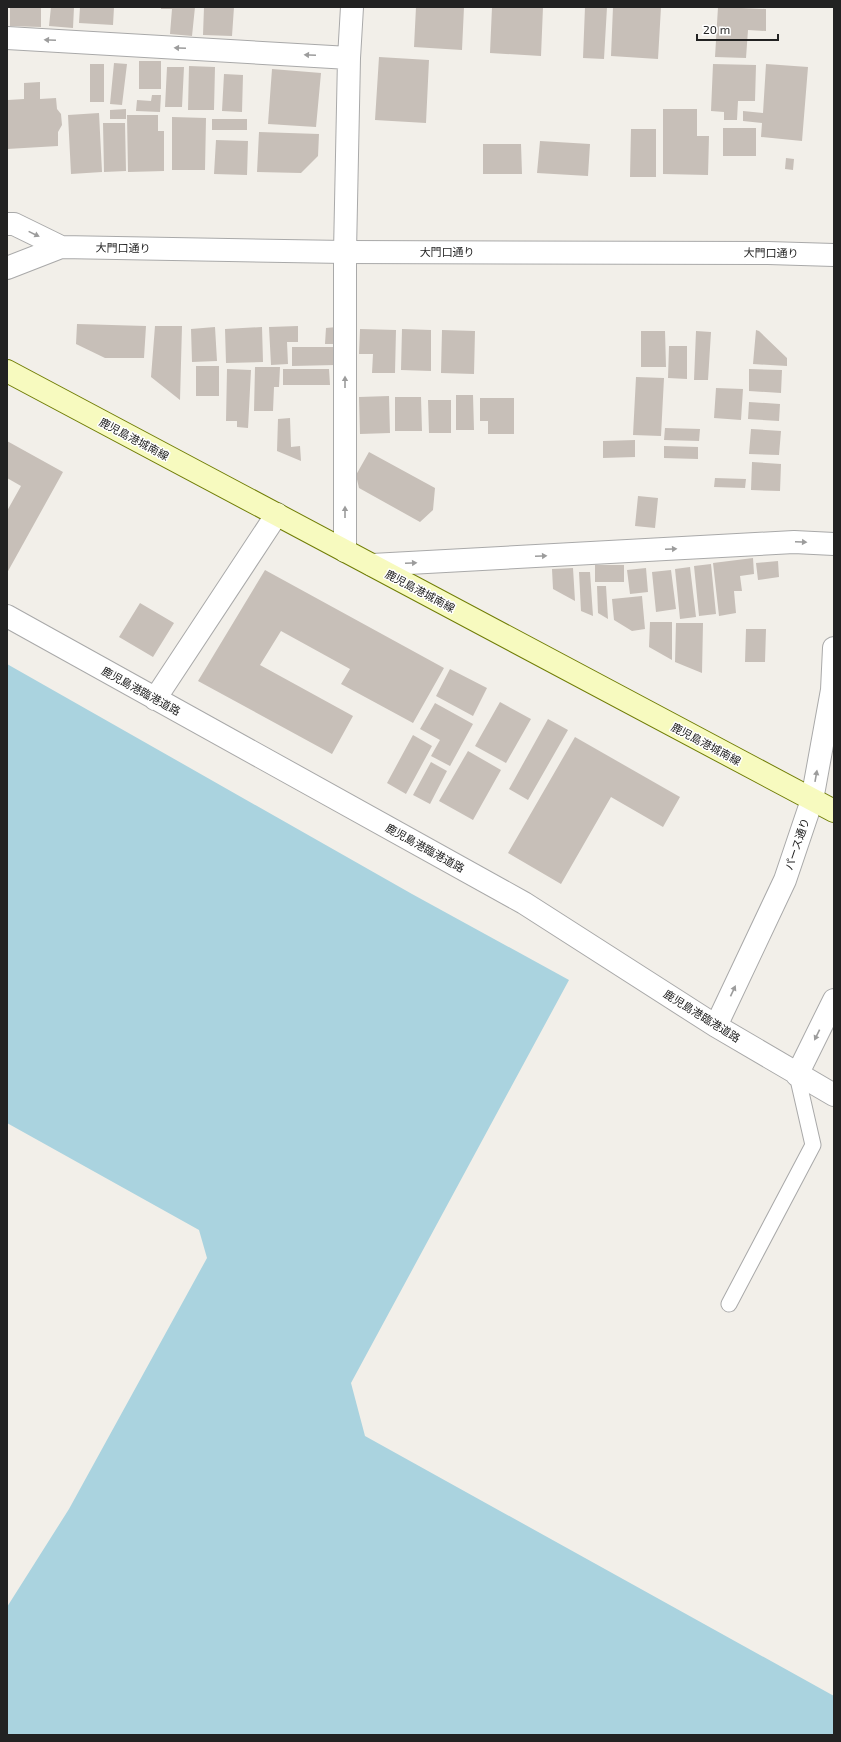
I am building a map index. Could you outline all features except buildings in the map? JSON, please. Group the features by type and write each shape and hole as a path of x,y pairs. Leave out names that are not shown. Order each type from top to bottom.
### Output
{"main road":[{"name":"鹿児島港城南線","path":"7,371 834,811"}],"street":[{"path":"345,551 345,252 349,58 352,7"},
{"path":"7,38 349,58"},
{"name":"大門口通り","path":"7,224 14,224 61,247"},
{"name":"大門口通り","path":"7,268 61,247 345,252 768,253 834,255"},
{"path":"155,699 277,514"},
{"path":"372,566 794,542 834,544"},
{"name":"鹿児島港臨港道路","path":"7,616 524,903 716,1026 797,1075 834,1095"},
{"name":"パース通り","path":"716,1026 785,880 812,800 832,690 834,648"},
{"path":"797,1075 834,1000"}],"lane":[{"path":"729,1304 813,1145 797,1075"}],"water":[{"path":"7,664 412,894 569,980 351,1383 365,1436 834,1696 834,1735 7,1735 7,1607 69,1509 207,1258 199,1230 7,1123"}]}
